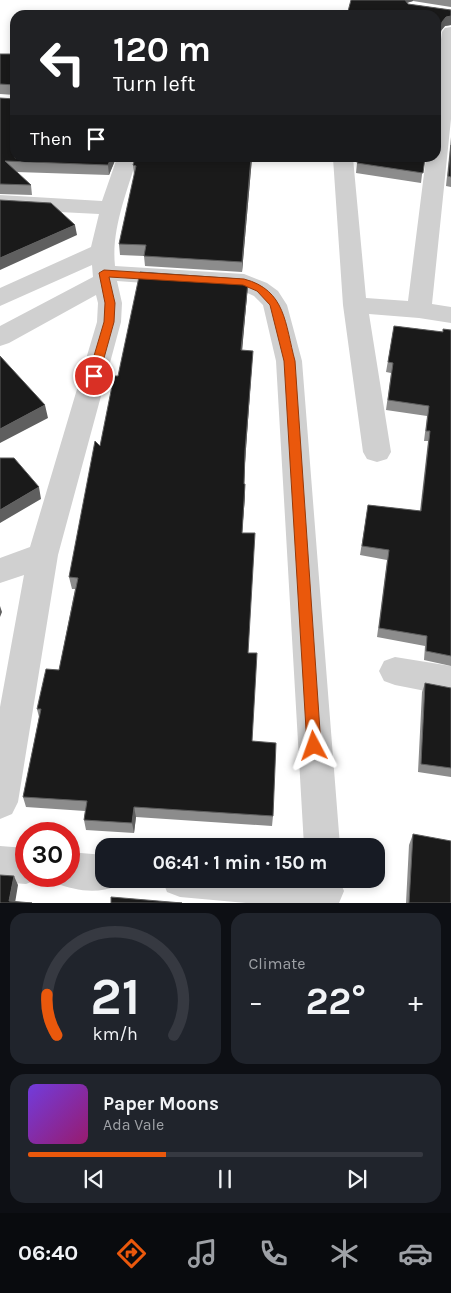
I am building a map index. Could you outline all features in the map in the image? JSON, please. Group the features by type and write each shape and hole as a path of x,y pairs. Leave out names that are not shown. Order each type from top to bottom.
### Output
{"street":[{"path":"441,119 451,32"},
{"path":"0,802 43,555 109,322 110,303 103,268 111,208 126,162"},
{"path":"343,162 355,305 377,452"},
{"path":"419,310 436,162"},
{"path":"0,202 111,208"},
{"path":"0,337 103,268"},
{"path":"0,298 103,268 244,282 261,288 271,298 275,305 290,361 321,838"},
{"path":"355,305 419,310 451,315"},
{"path":"0,571 43,555"},
{"path":"395,671 451,680"},
{"path":"0,864 15,865"},
{"path":"80,871 95,871"},
{"path":"289,888 325,891"}],"building":[{"path":"351,0 405,0 408,4 451,10 451,16 446,17 442,22 441,29 441,10 348,10"},
{"path":"0,54 10,54 10,85 0,84"},
{"path":"0,98 10,99 10,161 5,161 31,185 0,184"},
{"path":"451,145 451,177 448,176"},
{"path":"31,162 109,162 108,165"},
{"path":"134,162 251,162 242,262 144,256 146,245 119,244 136,166 133,165"},
{"path":"357,162 424,162 423,173"},
{"path":"0,200 51,203 75,225 0,258"},
{"path":"140,272 240,279 240,281 248,282 241,350 253,351 245,451 242,533 255,533 248,653 257,653 252,741 276,743 273,816 134,807 132,823 84,820 87,801 23,797 41,709 37,709 46,669 59,670 78,578 69,577 95,441 100,446 114,376 118,376"},
{"path":"394,326 443,332 443,329 451,330 451,656 426,651 427,636 379,628 389,550 362,546 368,505 421,511 430,431 426,431 429,406 388,400 393,363 388,362"},
{"path":"0,356 45,405 0,429"},
{"path":"0,458 14,458 39,487 0,510"},
{"path":"425,683 451,688 451,768 421,764"},
{"path":"413,834 451,841 451,903 409,903"},
{"path":"0,875 14,876 9,901 32,903 0,903"},
{"path":"111,897 182,903 111,903"}],"route":[{"path":"94,376 109,322 110,303 104,273 244,282 261,288 271,298 275,305 290,361 314,746"}]}
